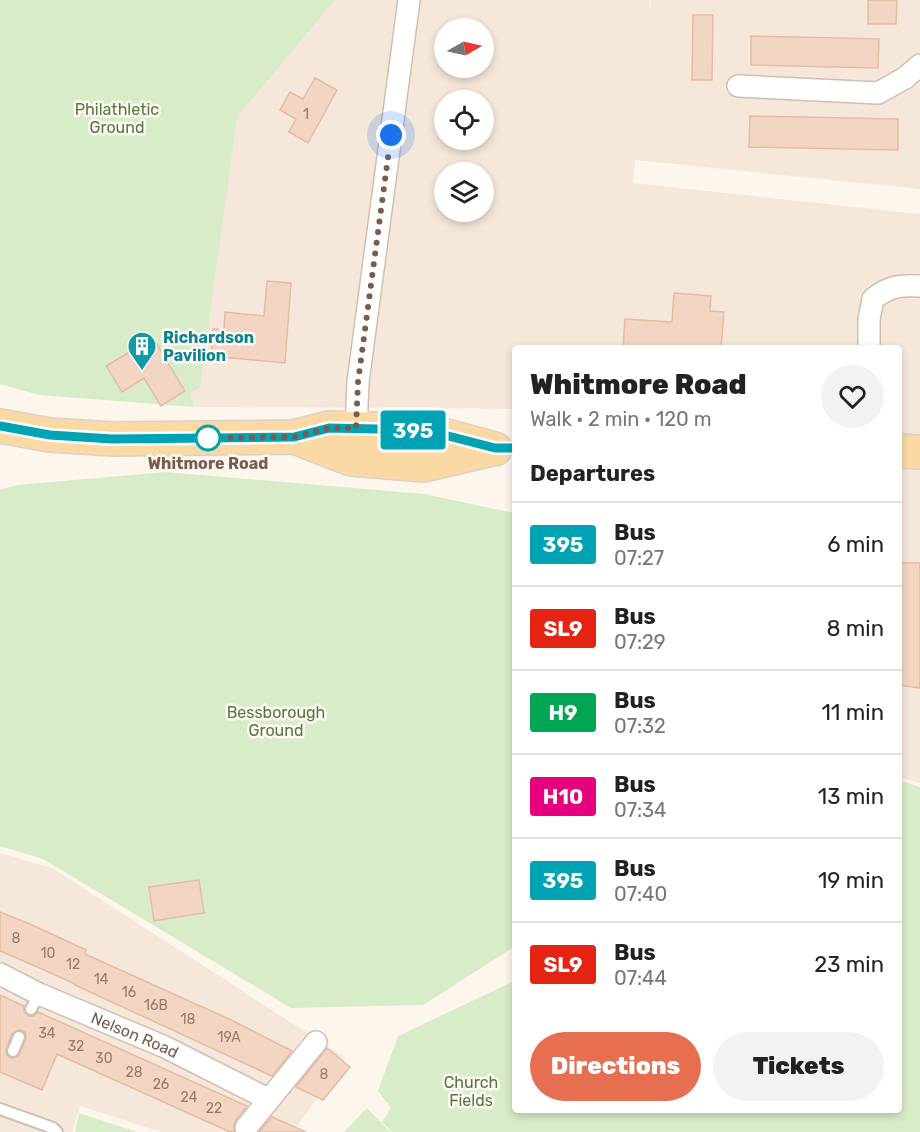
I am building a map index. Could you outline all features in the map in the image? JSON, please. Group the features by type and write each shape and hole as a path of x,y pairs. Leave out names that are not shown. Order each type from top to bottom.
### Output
{"main road":[{"path":"0,426 50,435 112,439 294,437 329,428 425,430 505,448"},
{"path":"294,437 351,459 424,465 505,448"},
{"path":"902,451 920,452"}],"street":[{"path":"356,428 358,382 408,0"},
{"path":"738,86 878,93 904,78 920,65"},
{"path":"869,345 869,319 873,299 887,288 920,286"},
{"name":"Nelson Road","path":"0,974 35,1001 165,1047 268,1099"},
{"path":"246,1128 316,1042"}],"lane":[{"path":"13,1051 19,1037"},
{"path":"0,1109 53,1128 57,1132"}],"shaded area":[{"path":"335,0 650,0 649,13 651,0 920,0 920,189 635,160 633,183 920,214 920,783 902,778 902,345 512,345 512,409 194,407 191,392 200,386 236,117"},
{"path":"0,853 52,868 346,1058 293,1132 161,1132 80,1106 72,1132 0,1132"}],"green space":[{"name":"Philathletic Ground","path":"0,0 335,0 237,117 200,387 191,393 194,407 39,395 0,384"},
{"name":"Bessborough Ground","path":"166,472 424,494 512,513 512,948 423,1005 291,1008 43,859 0,846 0,490 17,485"},
{"name":"Church Fields","path":"902,781 920,787 920,1132 392,1132 382,1122 391,1108 378,1091 398,1036 512,982 512,1113 902,1113"},
{"path":"367,1108 390,1132 344,1132"},
{"path":"79,1113 137,1132 75,1132"}],"building":[{"path":"868,0 897,0 896,24 868,24"},
{"path":"693,15 713,15 712,80 692,80"},
{"path":"751,36 879,39 878,68 751,65"},
{"path":"315,78 337,90 308,143 289,132 296,119 280,110 290,92 303,99"},
{"path":"750,116 898,119 898,150 749,147"},
{"path":"267,281 291,283 285,363 211,356 213,329 224,330 225,312 264,316"},
{"path":"674,293 711,296 710,311 724,312 721,345 623,345 625,319 672,322"},
{"name":"Richardson Pavilion","path":"153,338 185,391 161,406 144,378 122,392 106,366"},
{"path":"902,563 920,563 920,688 902,686"},
{"path":"199,880 204,913 154,921 149,887"},
{"path":"0,912 86,950 85,954 229,1019 292,1051 272,1076 0,951"},
{"path":"0,995 24,1006 24,1012 28,1016 34,1016 38,1012 247,1106 236,1120 234,1132 230,1132 57,1054 42,1090 0,1072","holes":["19,1030 25,1032 26,1039 18,1057 11,1058 7,1055 6,1049 12,1034"]},
{"path":"327,1048 350,1067 323,1100 296,1087"},
{"path":"272,1117 306,1132 259,1132"}],"bus line":[{"name":"395","path":"0,426 50,435 112,439 294,437 329,428 425,430 495,448 512,448"}],"place":[{"name":"Richardson Pavilion","path":"142,372"},
{"name":"Whitmore Road","path":"208,438"}],"route":[{"path":"208,438 203,438 294,437 329,428 356,428 358,382 391,135"}]}
